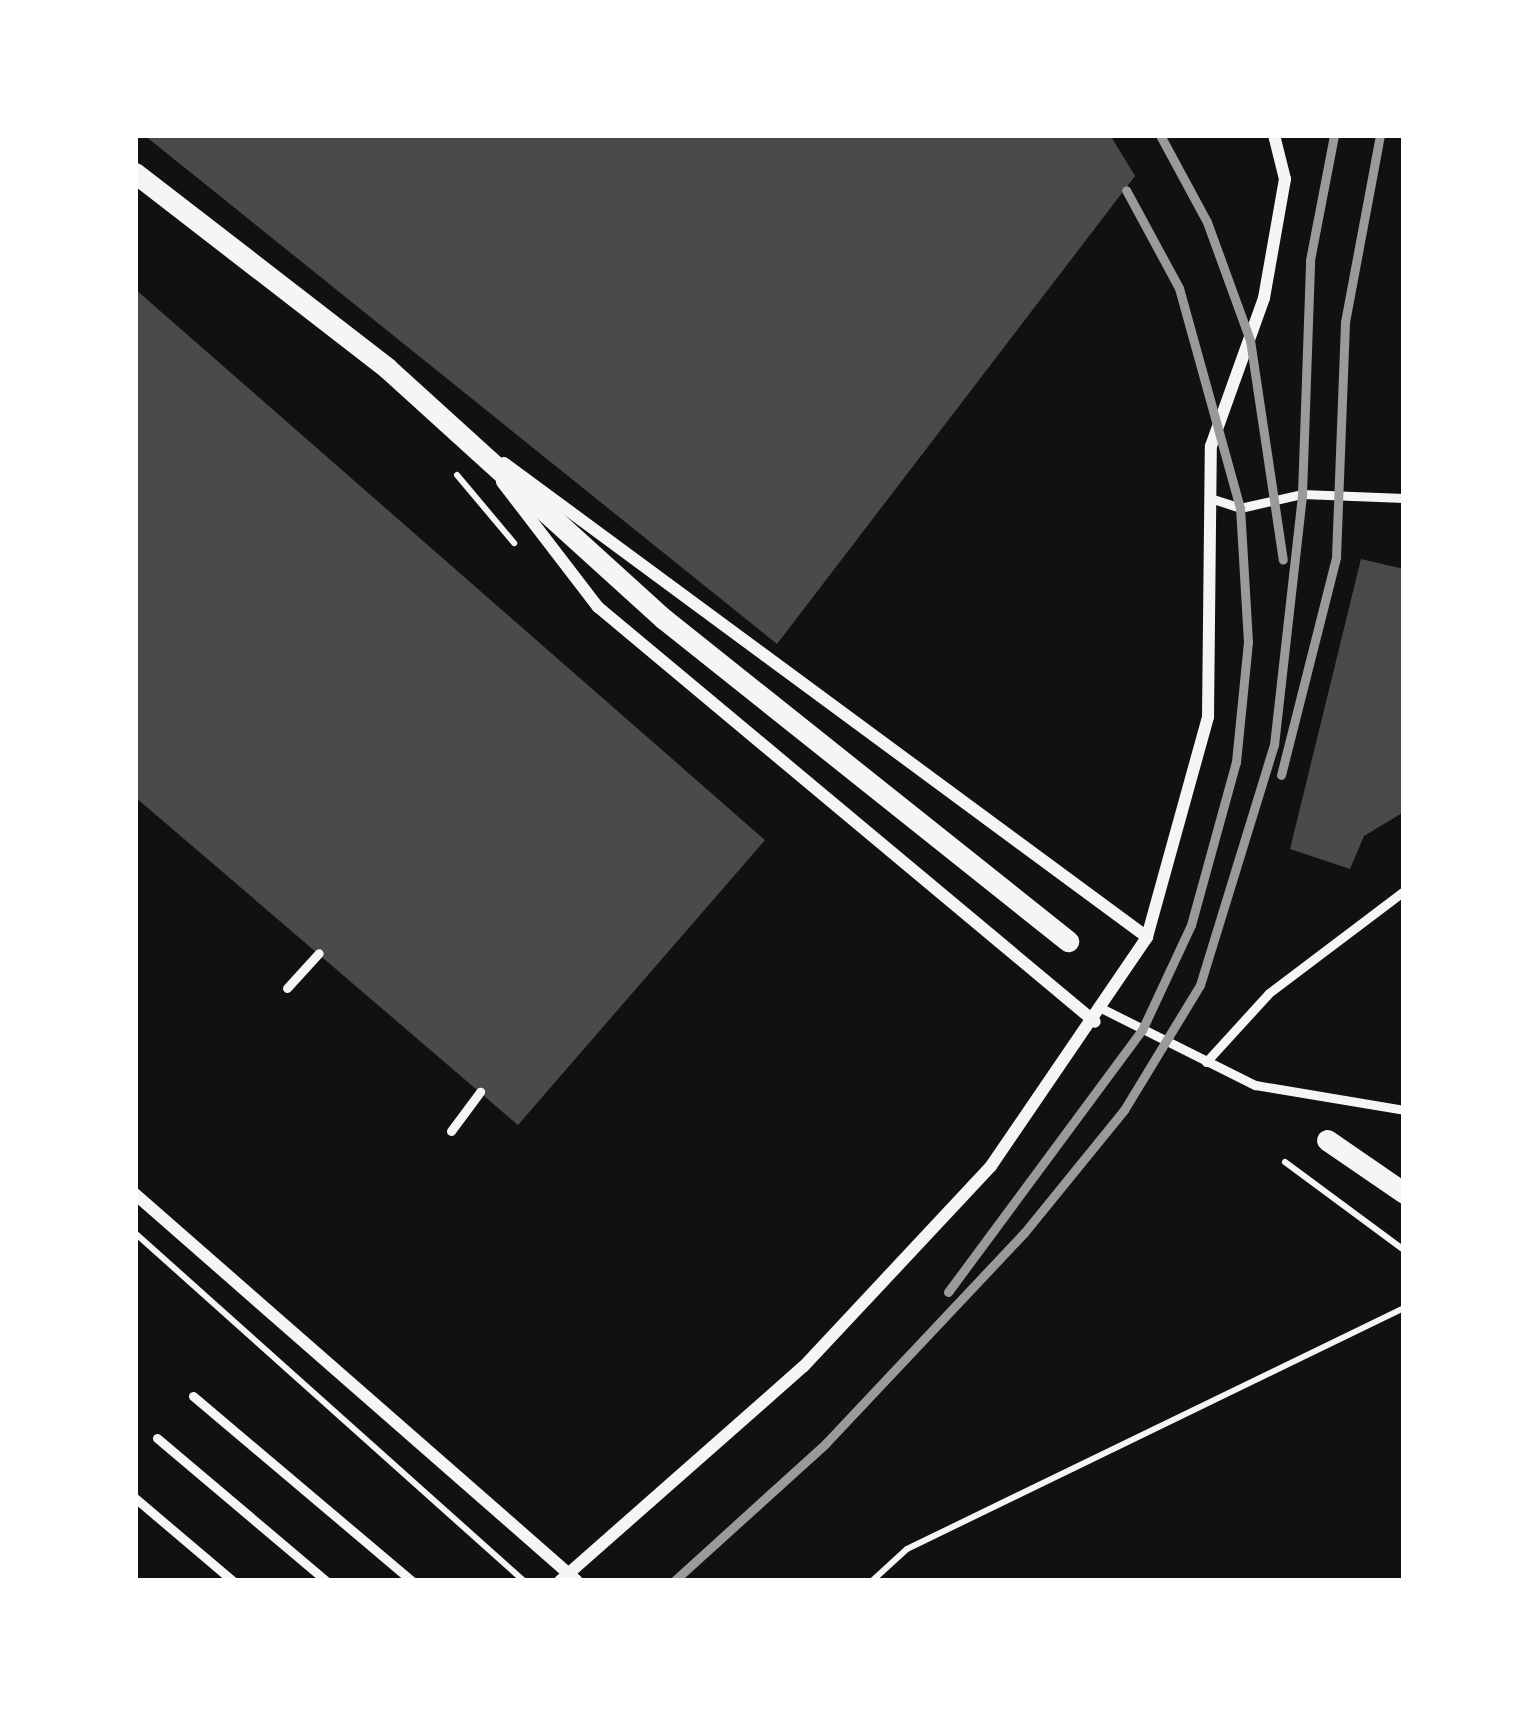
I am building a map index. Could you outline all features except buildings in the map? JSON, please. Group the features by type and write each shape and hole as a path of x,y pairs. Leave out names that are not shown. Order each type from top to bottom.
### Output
{"street":[{"path":"135,1194 569,1578 804,1366 991,1166 1095,1022 1148,937 1208,717 1211,446 1264,298 1281,150 1274,135"},
{"path":"135,173 482,451 664,620 1068,941"},
{"path":"482,451 564,500 1148,937"},
{"path":"482,451 598,607 1095,1022"},
{"path":"1327,1140 1404,1193"}],"lane":[{"path":"1281,150 1284,135"},
{"path":"1213,499 1240,508 1302,494 1404,498"},
{"path":"1206,1062 1269,993 1404,891"},
{"path":"287,988 319,952"},
{"path":"1102,1009 1206,1062 1275,1090 1353,1094 1404,1110"},
{"path":"451,1131 480,1092"},
{"path":"194,1396 412,1581"},
{"path":"157,1438 326,1581"},
{"path":"135,1498 233,1581"}],"path":[{"path":"448,464 521,552"},
{"path":"1285,1162 1404,1250"},
{"path":"135,1247 138,1236 524,1581"},
{"path":"872,1581 907,1549 1404,1308"}],"railway":[{"path":"1160,135 1207,222 1250,340 1283,560"},
{"path":"674,1581 826,1443 1024,1233 1124,1110 1200,985 1274,745 1302,494 1310,260 1334,135"},
{"path":"1281,775 1336,557 1345,322 1380,135"},
{"path":"948,1292 1142,1030 1191,925 1236,762 1248,642 1240,508 1179,288 1126,190"}]}
